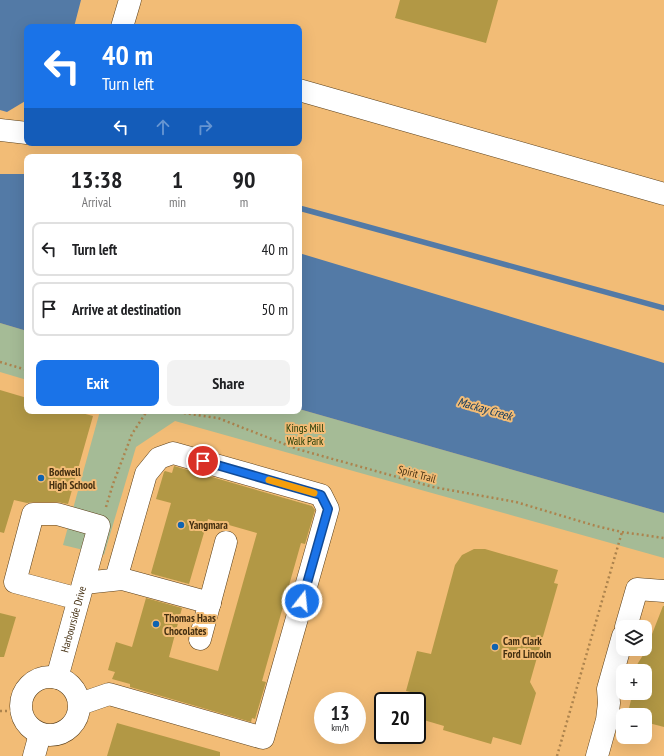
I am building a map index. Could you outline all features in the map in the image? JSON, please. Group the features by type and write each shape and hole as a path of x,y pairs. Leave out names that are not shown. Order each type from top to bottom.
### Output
{"street":[{"path":"123,24 130,0"},
{"path":"302,91 664,194"},
{"path":"0,130 24,133"},
{"path":"80,704 109,694 263,738 328,509 321,495 173,453 159,458 146,474 116,579"},
{"name":"Harbourside Drive","path":"57,678 100,526 57,514 33,514 15,582 81,591"},
{"path":"200,639 226,542"},
{"path":"81,591 116,579 122,579 210,603"},
{"path":"628,620 637,588 664,591"},
{"path":"597,756 607,720 609,703 608,689 617,656"},
{"path":"44,678 57,678 68,683 73,687 79,698 80,704 78,717 75,723 65,731 53,735 40,734 30,727 26,722 22,711 22,698 24,693 33,683 44,678"},
{"path":"34,756 40,734"}],"path":[{"path":"0,362 24,369"},
{"path":"104,512 132,434 145,414"},
{"name":"Spirit Trail","path":"190,414 218,418 297,449 434,487 516,502 596,526 622,532 664,538"},
{"path":"558,756 622,532"},
{"path":"0,711 22,711"}],"green space":[{"path":"0,323 24,330 24,379 0,372"},
{"name":"Kings Mill Walk Park","path":"302,410 664,513 664,558 175,421 136,447 104,555 63,545 99,414 302,414"}],"water":[{"path":"0,0 81,0 75,24 24,24 24,102 7,112 0,110"},
{"path":"0,174 24,174 24,330 0,323"},
{"name":"Mackay Creek","path":"302,254 664,363 664,513 302,410"}],"building":[{"path":"400,0 498,0 486,43 395,18"},
{"name":"Bodwell High School","path":"0,390 24,397 24,414 85,414 93,416 68,504 57,502 27,503 14,500 4,533 0,532"},
{"path":"174,466 312,506 315,510 305,544 301,543 262,681 266,682 255,719 252,718 251,722 130,687 130,684 112,679 115,672 108,670 116,642 132,647 146,598 182,608 169,657 218,671 257,533 208,519 189,584 152,574 151,573 171,503 156,499 164,472 172,473"},
{"name":"Cam Clark Ford Lincoln","path":"474,549 485,549 558,570 554,583 558,584 530,682 536,693 521,745 493,737 491,744 443,730 444,726 426,721 426,692 406,691 417,651 431,654 455,565 462,555"},
{"path":"664,606 664,727 652,724 652,708 629,708 631,700 652,700 652,664 637,664 642,656 652,656 652,634"},
{"path":"0,613 16,617 4,657 0,657"},
{"path":"117,723 220,752 220,756 107,756"}],"waterway":[{"path":"302,209 664,308"}],"slow traffic":[{"path":"269,480 314,493"}],"place":[{"name":"Bodwell High School","path":"41,478"},
{"name":"Yangmara","path":"181,525"},
{"name":"Thomas Haas Chocolates","path":"156,624"},
{"name":"Cam Clark Ford Lincoln","path":"495,647"}],"route":[{"path":"203,461 321,495 328,509 302,601"}]}
